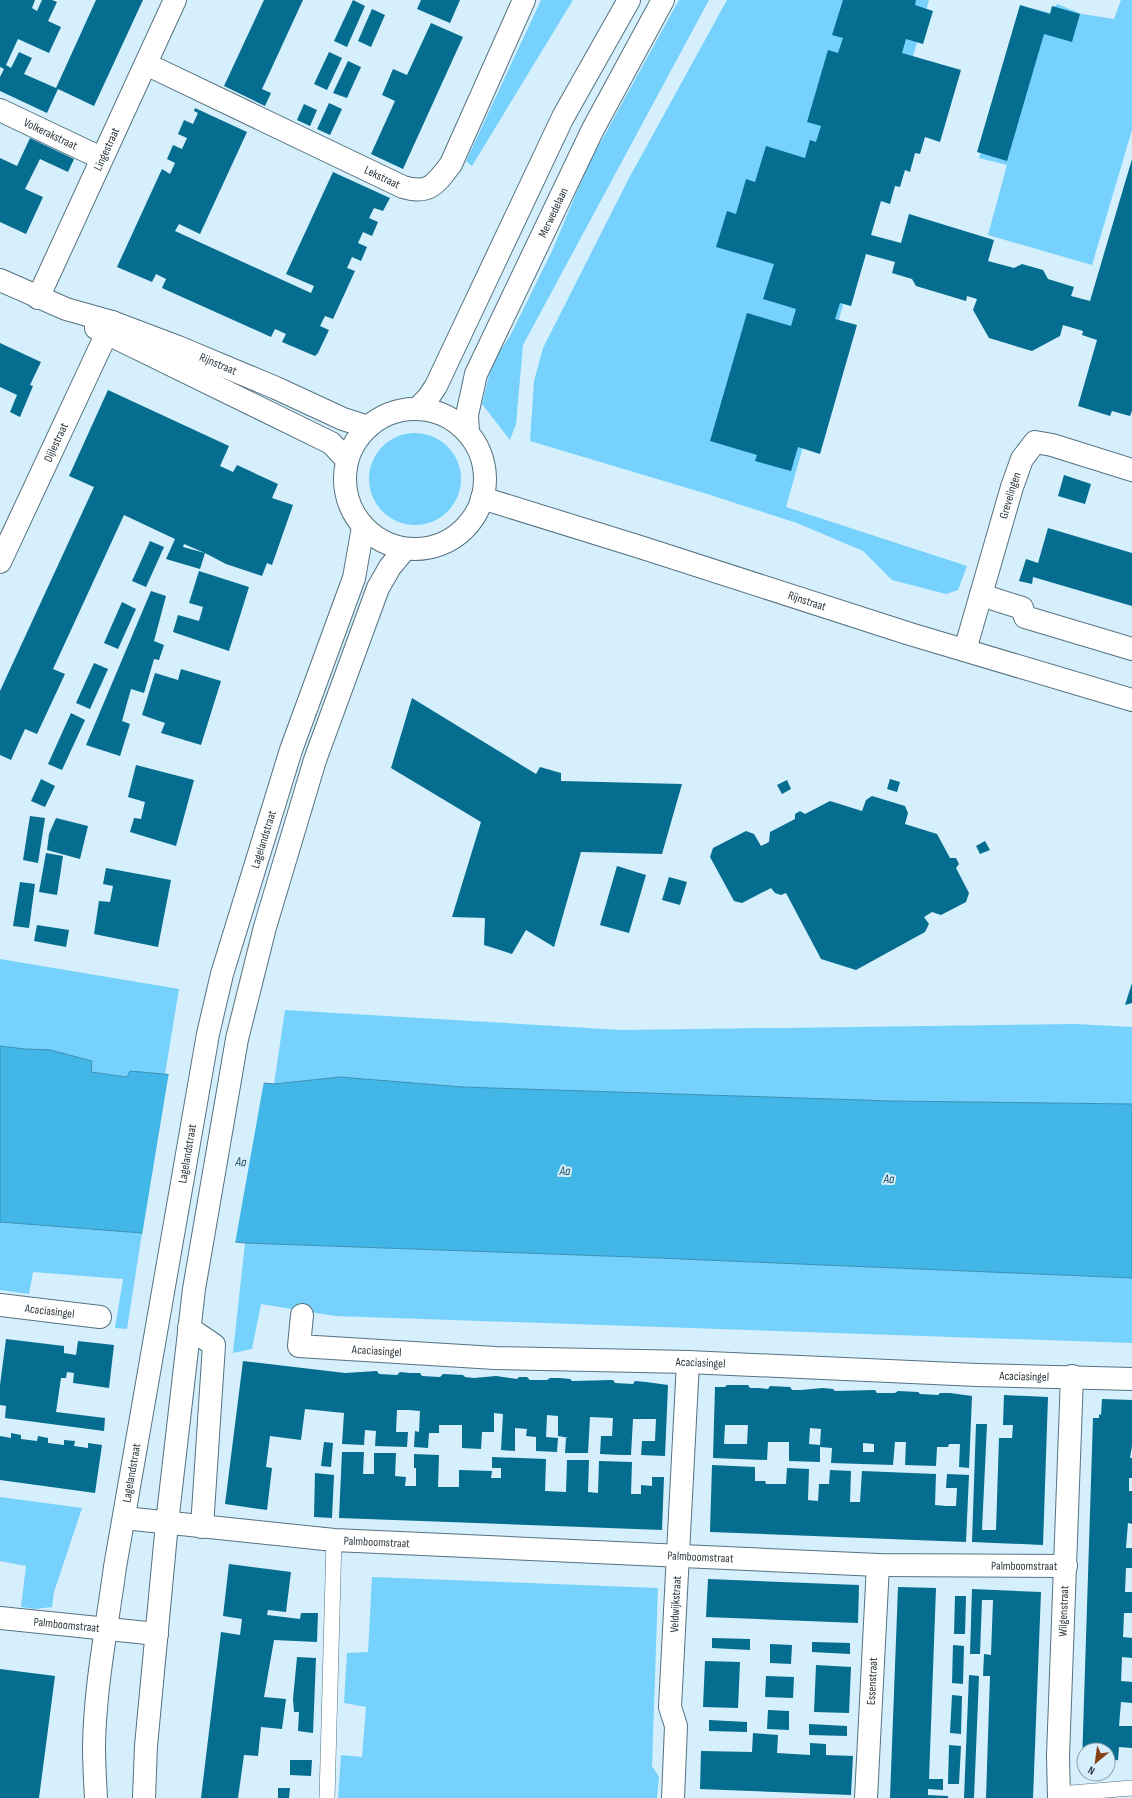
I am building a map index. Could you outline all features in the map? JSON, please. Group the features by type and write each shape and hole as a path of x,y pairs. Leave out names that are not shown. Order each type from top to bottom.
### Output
{"street":[{"name":"Lingestraat","path":"38,298 174,0"},
{"name":"Lekstraat","path":"146,64 403,188 418,192 428,188 439,180 451,164 524,0"},
{"path":"418,409 436,386 563,117 629,0"},
{"name":"Merwedelaan","path":"468,433 467,415 476,374 594,129 663,0"},
{"name":"Volkerakstraat","path":"0,110 102,158"},
{"name":"Rijnstraat","path":"0,280 109,328 331,444 347,460"},
{"name":"Rijnstraat","path":"109,328 178,347 276,388 343,419 368,427"},
{"name":"Dijlestraat","path":"0,562 109,328"},
{"path":"418,409 432,411 451,420 468,433 481,456 485,478 482,498 472,520 454,537 433,547 405,549 385,543 363,527 350,508 344,474 347,460 359,436 368,427 381,417 396,411 418,409"},
{"name":"Grevelingen","path":"965,650 1022,459 1035,442 1052,445 1132,470"},
{"name":"Rijnstraat","path":"482,498 965,650 1132,700"},
{"name":"Lagelandstraat","path":"96,1798 94,1746 106,1628 208,1034 222,974 291,750 354,578 363,527"},
{"path":"144,1798 146,1746 167,1523 189,1328 194,1289 237,1039 265,927 315,760 378,588 390,567 405,549"},
{"path":"981,594 1022,608 1025,617 1132,649"},
{"name":"Acaciasingel","path":"0,1305 100,1317"},
{"name":"Acaciasingel","path":"302,1315 299,1346 495,1358 688,1362 977,1375 1072,1376 1132,1379"},
{"path":"189,1328 214,1345 202,1527"},
{"name":"Veldwijkstraat","path":"673,1798 676,1726 670,1707 688,1362"},
{"name":"Wilgenstraat","path":"1059,1796 1058,1756 1072,1376"},
{"name":"Palmboomstraat","path":"124,1518 334,1540 878,1565 1066,1566"},
{"name":"Essenstraat","path":"866,1798 878,1565"},
{"name":"Palmboomstraat","path":"0,1618 157,1634"}],"lane":[{"name":"Palmboomstraat","path":"327,1798 334,1540"},
{"path":"1059,1796 1132,1788"}],"shaded area":[{"path":"541,0 573,0 472,166 466,161"},
{"path":"679,0 709,0 523,345 516,424 510,440 482,404 492,363 510,336 552,251 589,163"},
{"path":"727,0 929,0 786,507 967,566 958,590 946,594 892,580 863,551 797,523 704,493 530,441 534,381 543,348 628,180"},
{"path":"1121,0 1132,0 1132,130 1092,265 988,235 1007,165 979,158 1026,7 1051,13 1057,4 1082,14 1114,19"},
{"path":"415,433 433,436 448,446 458,461 461,479 458,497 448,512 433,522 415,525 397,522 382,512 372,497 369,479 372,461 382,446 397,436"},
{"path":"0,959 179,989 165,1074 130,1071 128,1077 91,1072 92,1061 0,1046"},
{"path":"285,1010 622,1030 1076,1024 1132,1027 1132,1104 892,1101 462,1087 340,1077 274,1084"},
{"path":"0,1222 142,1233 127,1329 115,1328 123,1279 33,1272 29,1294 0,1290"},
{"path":"245,1243 634,1257 1132,1278 1132,1343 335,1316 261,1304 252,1349 233,1353"},
{"path":"0,1497 82,1508 54,1592 52,1607 35,1609 21,1607 26,1566 0,1561"},
{"path":"372,1577 658,1588 652,1766 659,1777 657,1798 338,1798 341,1755 362,1757 366,1707 344,1703 347,1653 368,1652"}],"water":[{"name":"Aa","path":"0,1046 50,1050 92,1061 91,1072 127,1077 130,1071 274,1084 340,1077 462,1087 892,1101 1132,1104 1132,1278 634,1257 245,1243 0,1222"}],"pier":[{"path":"169,1072 264,1081 235,1244 142,1235"}],"building":[{"path":"0,0 35,0 32,8 37,11 42,0 52,0 57,2 48,21 61,27 49,53 18,39 6,65 11,68 19,52 32,58 24,74 56,88 96,0 143,0 94,106 58,89 47,113 0,91 0,77 4,69 0,67"},
{"path":"264,0 303,0 262,89 271,93 265,106 224,86"},
{"path":"353,0 365,6 347,47 334,41"},
{"path":"421,0 460,0 450,23 417,9"},
{"path":"843,0 916,0 915,5 933,11 923,44 906,39 902,53 961,70 940,142 925,137 920,154 915,153 910,172 905,170 900,187 895,186 890,204 881,201 871,235 901,243 909,214 994,240 988,261 1014,268 1022,264 1043,270 1048,279 1074,287 1071,296 1090,301 1132,159 1132,411 1130,416 1112,411 1110,416 1078,406 1097,340 1082,335 1083,331 1063,325 1060,336 1032,351 989,338 973,310 977,299 967,296 966,301 916,286 912,279 892,273 895,262 866,254 851,306 840,303 835,319 857,325 820,454 798,447 791,471 755,461 757,455 710,441 747,313 791,326 796,309 763,299 774,264 716,247 727,211 736,214 746,179 755,182 766,146 805,158 810,140 816,142 821,126 807,122 828,50 838,53 843,38 832,35"},
{"path":"1020,5 1050,14 1052,6 1080,14 1072,42 1044,34 1007,161 977,152"},
{"path":"372,9 385,15 371,47 358,41"},
{"path":"431,23 463,37 403,169 371,154 395,101 382,95 393,69 407,75"},
{"path":"329,52 342,58 327,90 314,84"},
{"path":"348,61 361,67 347,98 333,93"},
{"path":"329,103 342,109 330,135 317,129"},
{"path":"304,104 317,110 310,126 297,120"},
{"path":"195,108 247,132 200,234 179,224 175,231 311,293 314,286 286,274 333,172 390,198 383,211 374,208 369,218 378,222 372,236 363,232 358,243 367,247 361,261 352,257 347,268 355,271 333,319 325,316 320,326 329,330 318,353 315,356 282,342 286,334 275,329 271,337 162,288 166,279 156,274 152,282 117,267 162,169 170,174 175,163 167,159 173,145 182,149 187,138 178,134 184,120 193,124 198,113 194,111"},
{"path":"30,138 74,159 68,172 40,159 25,189 43,197 26,234 0,222 0,158 17,166"},
{"path":"0,343 41,362 30,385 33,386 20,417 10,412 17,395 0,387"},
{"path":"108,390 229,446 220,466 233,472 237,465 278,484 272,498 293,505 272,565 267,563 262,576 226,564 205,553 200,569 166,559 175,539 124,515 53,669 65,674 37,734 25,729 11,760 0,755 0,691 94,487 69,476","holes":["184,544 205,553 183,547"]},
{"path":"1064,475 1091,484 1085,504 1058,496"},
{"path":"1048,528 1132,553 1132,606 1033,577 1032,584 1019,581 1026,559 1038,563"},
{"path":"150,541 164,547 146,587 132,581"},
{"path":"199,571 249,587 229,651 173,632 178,615 199,621 203,607 189,603"},
{"path":"151,591 166,596 154,641 164,645 159,660 154,659 144,693 131,689 122,721 130,724 120,756 86,745"},
{"path":"122,602 136,609 118,649 104,643"},
{"path":"94,663 108,669 90,709 76,703"},
{"path":"181,669 221,681 201,745 161,733 165,723 142,715 155,673 178,680"},
{"path":"412,698 536,774 540,767 561,773 561,781 682,784 662,854 581,852 554,947 526,930 512,954 484,945 485,918 452,917 481,822 391,768"},
{"path":"71,713 85,720 62,770 48,764"},
{"path":"136,765 194,780 176,846 130,832 134,818 141,819 145,802 128,797"},
{"path":"41,779 55,786 45,807 31,801"},
{"path":"890,779 900,782 897,792 887,789"},
{"path":"787,780 791,789 782,794 777,785"},
{"path":"872,796 905,806 908,813 905,824 937,834 950,858 956,858 959,864 956,868 969,893 966,902 941,915 932,912 924,917 929,924 925,932 856,970 821,959 786,893 781,895 775,893 771,888 742,903 734,901 710,857 713,848 746,831 754,834 761,846 769,842 770,832 795,819 795,814 800,811 805,814 830,801 862,811 866,800"},
{"path":"30,816 45,818 38,863 23,860"},
{"path":"56,818 88,826 80,859 47,850 49,834"},
{"path":"985,841 990,850 980,854 976,846"},
{"path":"46,853 63,856 57,895 39,892"},
{"path":"617,866 646,875 629,933 600,925"},
{"path":"106,868 171,880 158,947 94,934 99,901 110,902 113,886 103,884"},
{"path":"669,877 687,882 680,905 662,900"},
{"path":"20,882 35,884 29,928 13,926"},
{"path":"37,925 69,930 66,947 34,941"},
{"path":"1132,983 1132,1003 1125,1005"},
{"path":"6,1339 64,1346 64,1353 76,1355 78,1341 114,1345 109,1388 73,1383 74,1373 67,1372 66,1378 61,1378 56,1412 105,1418 104,1431 5,1418 6,1406 0,1405 0,1385"},
{"path":"243,1361 345,1373 377,1371 379,1374 397,1375 400,1372 420,1373 422,1376 440,1377 443,1374 463,1375 465,1377 474,1378 496,1376 517,1379 519,1377 527,1377 530,1380 560,1378 570,1379 572,1381 613,1380 615,1383 633,1384 635,1381 668,1385 665,1456 641,1455 642,1441 655,1441 656,1419 633,1419 631,1455 621,1455 600,1454 601,1436 612,1436 613,1418 590,1417 588,1453 565,1453 566,1438 569,1438 558,1436 558,1416 547,1415 546,1437 558,1438 557,1452 536,1451 536,1437 526,1436 527,1429 515,1428 515,1451 501,1450 503,1414 494,1413 494,1432 482,1432 481,1449 462,1448 462,1425 439,1425 439,1433 429,1433 428,1448 414,1447 415,1431 419,1432 420,1411 397,1410 396,1432 408,1432 407,1447 375,1446 376,1431 365,1430 364,1445 342,1444 344,1413 305,1409 301,1440 270,1436 266,1467 272,1468 267,1510 225,1504"},
{"path":"727,1385 748,1385 750,1388 768,1389 770,1386 790,1387 792,1390 823,1388 833,1389 835,1391 875,1390 877,1393 895,1393 898,1391 938,1395 940,1393 950,1393 972,1396 969,1468 959,1467 960,1444 949,1444 948,1447 937,1447 936,1466 905,1465 906,1442 895,1442 893,1465 831,1463 832,1448 820,1447 820,1462 789,1461 789,1442 768,1442 767,1460 713,1458 715,1387 725,1387","holes":["725,1425 748,1425 747,1444 724,1444","810,1428 821,1429 820,1445 809,1444","863,1443 874,1444 874,1452 863,1452"]},
{"path":"1004,1395 1048,1397 1043,1545 972,1542 976,1424 987,1424 982,1530 996,1530 999,1438 1012,1438 1013,1425 1003,1425"},
{"path":"1102,1399 1132,1400 1132,1446 1130,1458 1132,1458 1132,1478 1129,1478 1129,1491 1132,1491 1132,1524 1128,1523 1126,1548 1132,1548 1132,1568 1126,1568 1125,1592 1132,1592 1132,1613 1124,1613 1123,1637 1132,1638 1132,1658 1122,1657 1121,1681 1132,1682 1132,1703 1121,1702 1119,1726 1132,1726 1132,1748 1119,1747 1118,1760 1116,1760 1116,1742 1083,1742 1093,1418 1099,1418 1099,1414 1101,1415"},
{"path":"11,1433 21,1435 21,1439 37,1441 38,1436 48,1438 48,1443 64,1445 64,1440 75,1441 74,1446 88,1448 88,1443 102,1445 95,1493 0,1480 0,1436 11,1438"},
{"path":"324,1442 333,1443 331,1467 321,1466"},
{"path":"342,1452 364,1452 363,1474 374,1474 374,1453 396,1453 395,1476 406,1477 405,1486 416,1486 414,1454 439,1455 438,1487 459,1487 459,1470 492,1471 491,1478 501,1478 501,1468 492,1468 492,1457 546,1459 545,1491 566,1492 567,1460 589,1460 588,1492 598,1493 599,1461 632,1462 631,1494 641,1494 641,1485 652,1486 652,1477 664,1477 662,1530 339,1518"},
{"path":"712,1465 755,1467 755,1481 765,1481 766,1484 786,1484 787,1468 809,1469 808,1500 818,1501 819,1484 829,1484 830,1470 851,1471 850,1502 860,1502 862,1471 936,1474 935,1505 946,1506 956,1506 957,1488 946,1488 947,1474 969,1475 966,1542 710,1532"},
{"path":"315,1473 334,1475 332,1518 314,1517"},
{"path":"229,1564 291,1572 286,1612 268,1610 267,1615 300,1619 301,1613 318,1613 317,1642 274,1640 264,1697 286,1699 282,1729 261,1727 258,1756 244,1755 238,1798 201,1798 221,1632 240,1635 242,1619 223,1616"},
{"path":"708,1579 859,1585 858,1623 706,1617"},
{"path":"898,1587 936,1588 929,1779 943,1779 943,1790 928,1789 928,1795 948,1796 948,1798 890,1798"},
{"path":"972,1589 1041,1592 1033,1798 986,1798 990,1676 983,1676 984,1654 991,1655 993,1600 982,1600 980,1654 970,1654"},
{"path":"955,1596 966,1596 965,1634 954,1634"},
{"path":"712,1638 750,1639 750,1650 712,1648"},
{"path":"812,1642 850,1643 850,1654 812,1652"},
{"path":"770,1644 792,1645 791,1664 770,1663"},
{"path":"953,1645 964,1646 963,1684 952,1683"},
{"path":"297,1657 316,1658 313,1733 298,1731 299,1712 294,1712 293,1699"},
{"path":"705,1661 740,1662 738,1708 703,1707"},
{"path":"816,1665 851,1667 849,1713 814,1712"},
{"path":"0,1669 55,1676 39,1798 0,1798"},
{"path":"969,1675 979,1676 974,1798 964,1798"},
{"path":"766,1676 794,1677 793,1698 765,1697"},
{"path":"952,1695 962,1696 961,1734 950,1733"},
{"path":"768,1710 789,1711 789,1730 767,1729"},
{"path":"709,1720 747,1722 747,1732 709,1731"},
{"path":"809,1724 847,1726 847,1736 809,1735"},
{"path":"753,1733 778,1735 777,1753 810,1755 810,1743 826,1744 826,1755 853,1756 851,1795 700,1789 701,1751 752,1752"},
{"path":"949,1745 961,1746 959,1784 948,1784"},
{"path":"290,1760 312,1760 311,1776 290,1775"},
{"path":"278,1788 290,1788 289,1798 278,1798"}]}
